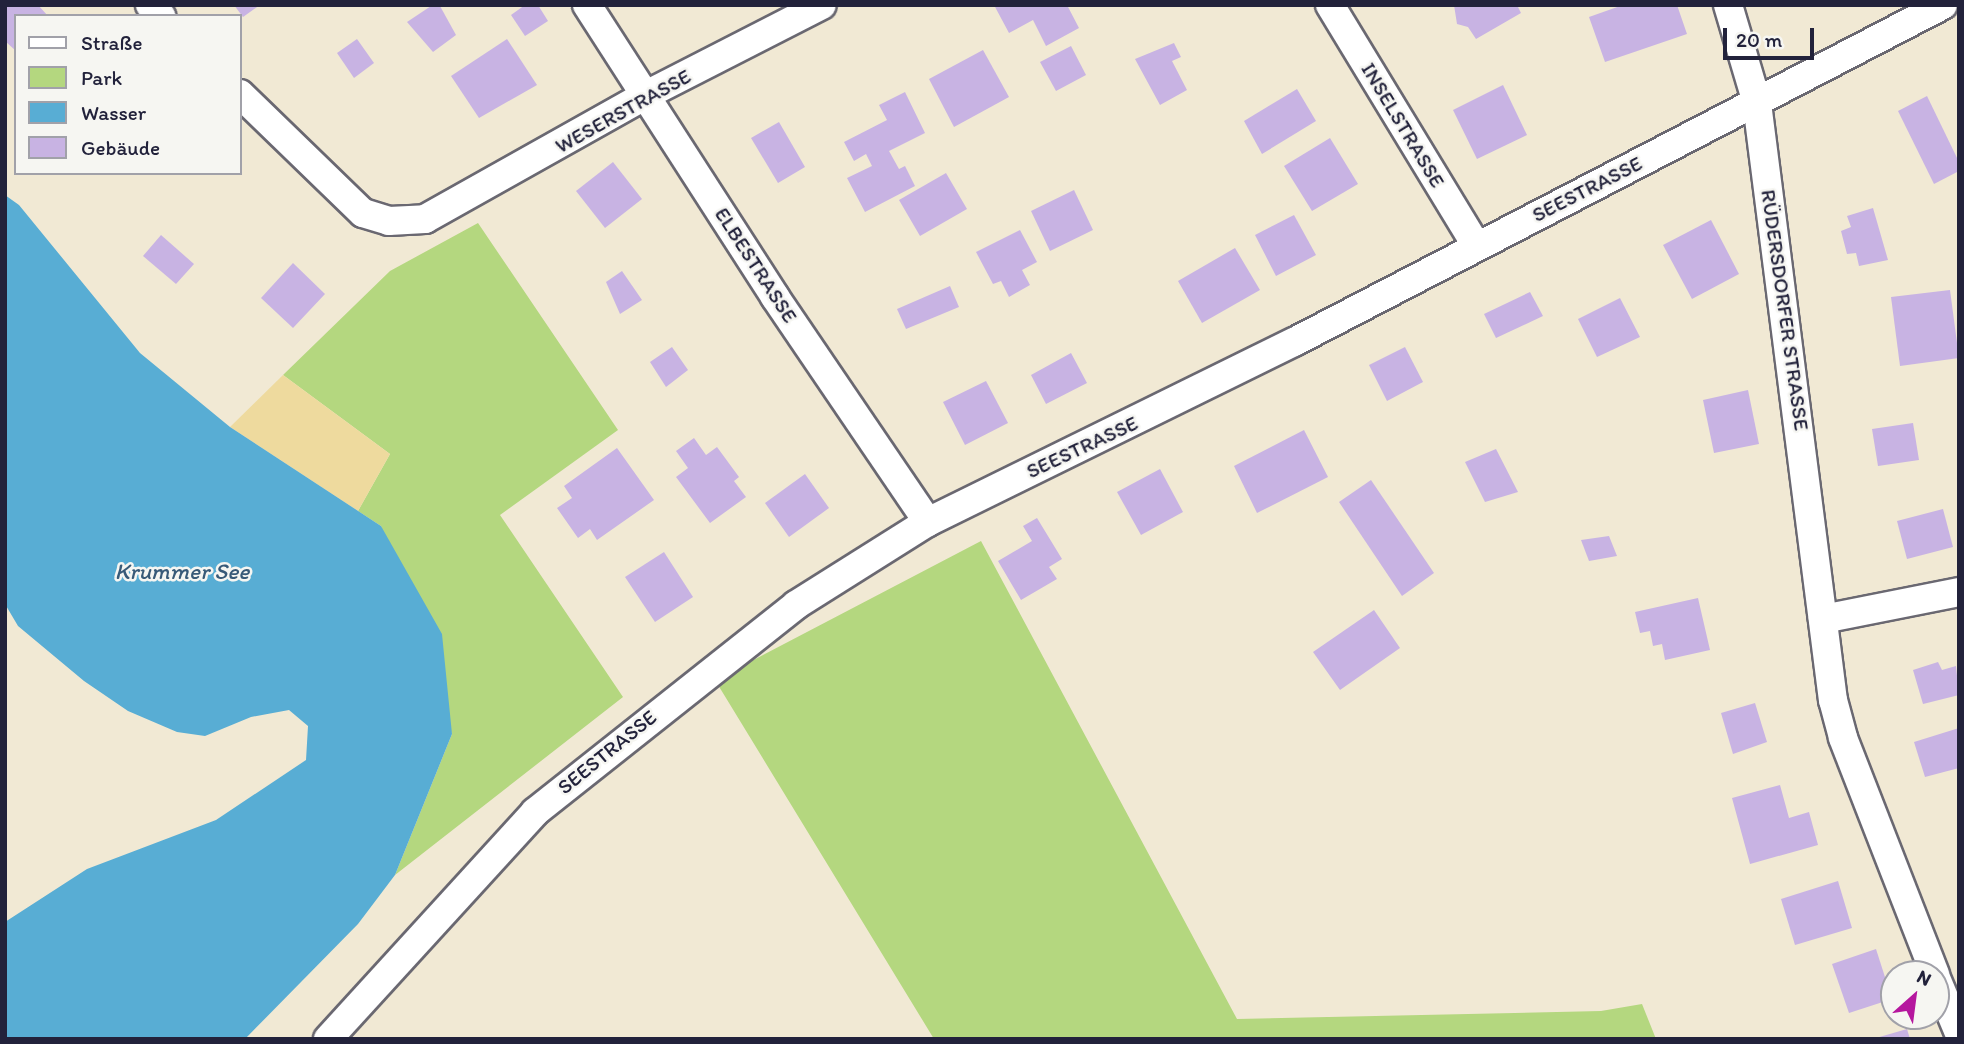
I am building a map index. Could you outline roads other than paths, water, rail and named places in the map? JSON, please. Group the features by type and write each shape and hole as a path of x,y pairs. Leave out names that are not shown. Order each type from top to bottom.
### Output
{"street":[{"name":"ELBESTRASSE","path":"587,5 648,94 775,297 928,522"},
{"name":"WESERSTRASSE","path":"242,96 344,199 363,213 389,221 425,219 648,94 822,5"},
{"name":"INSELSTRASSE","path":"1330,5 1476,245"},
{"name":"RÜDERSDORFER STRASSE","path":"1728,5 1757,103 1823,619 1843,738 1929,960"},
{"name":"SEESTRASSE","path":"328,1039 467,891 488,862 559,791 796,605 928,522 1128,427 1943,5"},
{"path":"1823,619 1959,592"},
{"name":"RÜDERSDORFER STRASSE","path":"1950,1012 1959,1033"}],"water":[{"name":"Krummer See","path":"5,195 19,205 140,353 230,427 381,526 442,634 452,734 395,875 358,924 245,1039 5,1039 5,922 87,869 216,820 306,760 308,726 289,710 251,717 205,736 177,732 128,711 84,681 18,626 5,604"}]}
